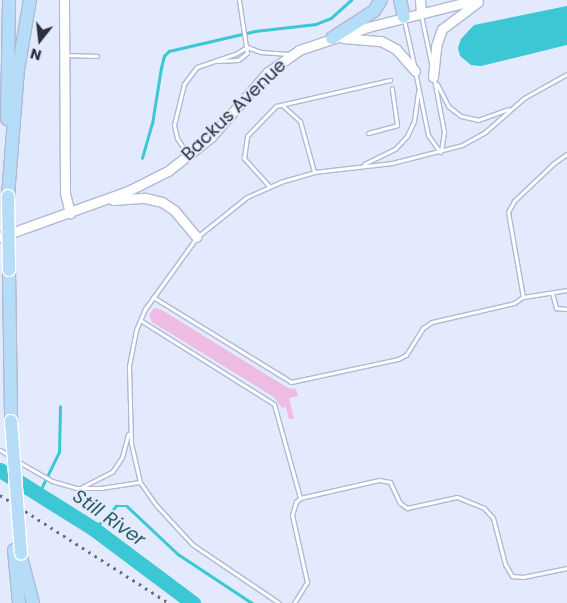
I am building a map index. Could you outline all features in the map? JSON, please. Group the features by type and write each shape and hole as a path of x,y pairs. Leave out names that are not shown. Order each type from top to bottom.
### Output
{"highway":[{"path":"9,0 8,196 11,421 19,603"},
{"path":"8,196 18,70 30,0"},
{"path":"332,38 374,11 381,0"},
{"path":"400,0 404,17"},
{"path":"17,552 33,603"}],"main road":[{"path":"64,0 65,193 70,212"},
{"path":"420,0 420,13"},
{"name":"Backus Avenue","path":"0,237 103,201 144,184 189,156 211,137 260,81 294,53 332,38 404,17 475,0"},
{"path":"433,77 436,46 442,29 480,0"},
{"path":"332,38 381,41 396,49 415,71"},
{"path":"103,201 134,198 162,202 174,210 197,238"}],"lane":[{"path":"189,156 178,138 174,125 184,84 197,67 217,61 244,57 247,47 239,0"},
{"path":"420,13 444,132 440,152"},
{"path":"404,17 428,135 440,152"},
{"path":"217,61 247,47 269,54 294,53"},
{"path":"64,55 97,56"},
{"path":"280,603 192,544 156,504 140,482 132,457 129,429 129,366 140,320 153,297 197,238 242,200 269,186 314,172 392,163 440,152 475,139 513,107 567,74"},
{"path":"433,77 448,106 461,116 478,120 513,107"},
{"path":"269,186 244,158 247,136 276,106 390,80"},
{"path":"368,133 397,125 392,88"},
{"path":"362,166 394,149 407,136 414,120 419,88"},
{"path":"282,105 300,121 314,172"},
{"path":"523,297 508,212 554,163 567,154"},
{"path":"153,297 296,383 398,359 406,355 423,328 432,322 514,302 523,297 567,290"},
{"path":"552,293 556,308 567,309"},
{"path":"140,320 274,404 300,498 292,515 307,582 294,603"},
{"path":"76,488 96,483 112,472 122,458 129,429"},
{"path":"0,450 40,476 76,488 100,488 140,482"},
{"path":"300,498 379,480 390,482 400,502 407,508 464,498 484,508 493,518 505,564 512,576 523,577 567,568"}],"shaded area":[{"path":"154,308 162,310 288,388 296,389 298,396 289,398 294,419 289,419 286,407 282,408 274,397 152,322 149,315"}],"water":[{"path":"567,6 567,45 481,66 471,65 460,56 458,48 461,39 474,25"}],"waterway":[{"path":"142,158 152,124 164,56 169,51 255,31 316,24 331,18 351,0"},
{"path":"39,493 59,452 60,407"},
{"name":"Still River","path":"0,470 94,529 193,603"},
{"path":"94,529 116,506 127,506 178,554 252,603"}],"railway":[{"path":"0,495 169,603"}]}
